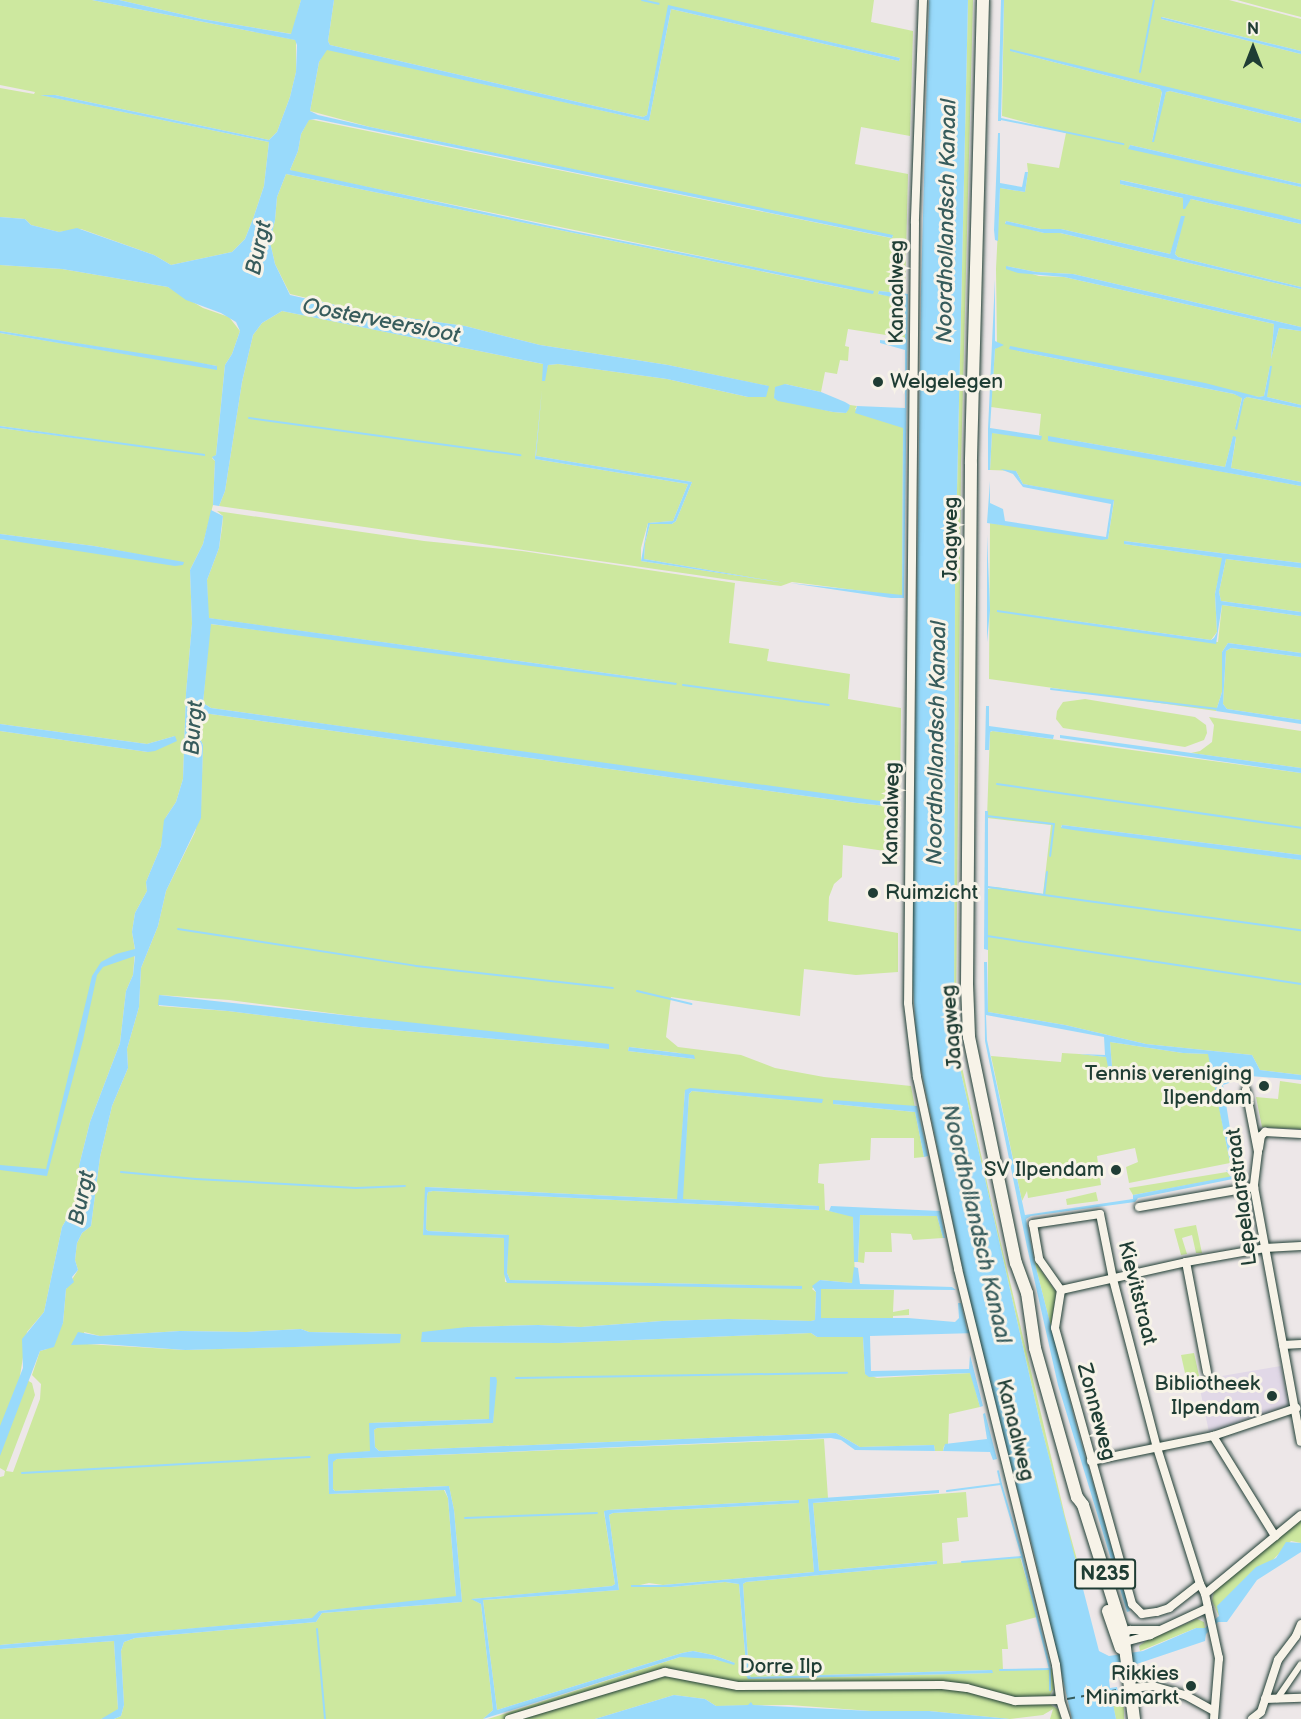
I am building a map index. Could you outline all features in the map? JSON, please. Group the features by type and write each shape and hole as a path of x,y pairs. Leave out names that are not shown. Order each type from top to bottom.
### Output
{"main road":[{"name":"Jaagweg","path":"983,0 971,464 968,1027 973,1061 1009,1230 1027,1293 1035,1348 1077,1497 1077,1506 1086,1539 1123,1642 1134,1719"}],"street":[{"name":"Kanaalweg","path":"923,0 915,223 908,1003 917,1077 972,1331 1056,1665 1060,1700 1066,1719"},
{"name":"Lepelaarstraat","path":"1246,1090 1258,1152 1254,1186 1283,1345 1298,1412 1301,1442"},
{"path":"1258,1152 1261,1136 1265,1132 1301,1134"},
{"path":"1139,1207 1254,1186"},
{"name":"Kievitstraat","path":"1061,1290 1039,1259 1033,1224 1100,1214 1113,1279 1157,1448 1211,1617 1219,1667 1214,1715"},
{"path":"1061,1290 1186,1262 1265,1248 1301,1246"},
{"path":"1186,1262 1207,1372"},
{"name":"Zonneweg","path":"1061,1290 1055,1328 1130,1600 1137,1612 1150,1614 1169,1608 1200,1584"},
{"path":"1283,1345 1301,1344"},
{"path":"1091,1461 1213,1436 1298,1412"},
{"path":"1213,1436 1275,1536"},
{"path":"1205,1594 1301,1515"},
{"path":"1123,1642 1150,1635 1208,1608"},
{"path":"1256,1718 1278,1660 1299,1638 1301,1624"},
{"path":"1277,1700 1301,1664"},
{"name":"Dorre Ilp","path":"508,1719 665,1672 738,1686 942,1685 968,1688 1015,1701 1060,1700"},
{"path":"1131,1688 1153,1686 1185,1695 1214,1715"},
{"path":"1265,1699 1301,1698"}],"shaded area":[{"path":"1281,1366 1289,1406 1209,1432 1198,1380"}],"green space":[{"path":"0,0 92,0 296,40 296,72 290,97 277,132 269,140 55,95 41,95 269,142 264,186 253,219 245,239 232,252 171,265 154,255 81,229 59,232 31,225 25,219 0,217 0,88 34,94 35,92 0,85"},
{"path":"119,0 301,0 292,34 202,19"},
{"path":"334,0 874,0 871,22 913,31 910,136 861,127 855,164 908,174 905,294 879,291 878,294 905,299 905,338 848,329 845,346 849,347 848,361 840,360 837,374 825,372 821,392 785,384 775,393 774,398 833,412 846,413 850,405 857,406 855,409 903,427 902,596 792,582 781,586 731,580 219,506 225,491 242,382 253,335 262,323 282,311 543,364 543,381 548,365 558,364 667,379 748,397 768,386 668,365 540,345 465,326 366,312 290,294 275,264 270,242 277,197 286,174 853,290 874,292 295,172 290,170 298,151 301,134 309,119 891,238 893,236 370,127 310,111 319,62 326,49 649,121 671,9 899,61 900,58 669,6 647,115 643,117 330,45 328,41","holes":["542,389 536,456 692,482 676,521 672,524 650,524 644,559 785,583 641,561 641,548 648,523 673,521 688,484 535,459"]},
{"path":"968,0 973,0 961,464 956,1019 962,1067 992,1205 1065,1516 1084,1585 1081,1585 1040,1422 954,1042 955,580"},
{"path":"1004,0 1229,0 1301,19 1301,51 1162,17 1161,19 1301,54 1301,119 1010,51 1160,89 1162,91 1152,142 1166,92 1170,91 1301,123 1301,184 1130,145 1129,148 1301,187 1301,220 1121,180 1120,184 1183,198 1183,209 1191,199 1301,224 1301,287 1178,257 1175,254 1184,216 1170,254 1061,229 1041,229 1006,221 1005,223 1044,233 1060,233 1301,289 1301,327 1073,274 1036,272 1006,266 1039,276 1064,277 1274,324 1271,359 1279,328 1301,331 1301,405 1267,397 1270,366 1264,396 1259,397 1009,349 1234,394 1242,397 1235,429 1244,399 1247,397 1301,408 1301,482 1231,468 1236,438 1233,437 1225,467 1059,438 1048,440 1301,486 1301,563 1124,541 1124,544 1223,558 1215,594 1217,632 1211,640 997,610 1218,642 1222,605 1301,616 1301,653 1228,643 1222,652 1222,692 1216,711 989,679 990,523 1108,539 1114,501 1023,484 1016,471 990,470 992,433 1041,436 1039,435 1041,414 991,407 997,347 996,269 1000,188 1025,192 1027,163 1059,168 1066,133 1002,116"},
{"path":"1237,0 1301,0 1301,17 1266,8"},
{"path":"0,265 62,269 168,287 203,308 229,317 240,331 232,354 225,365 216,455 212,458 215,461 213,505 203,544 190,570 192,624 186,693 183,779 176,802 166,817 161,846 146,882 147,891 135,913 132,932 135,950 133,975 126,991 120,1043 90,1122 79,1166 82,1178 78,1199 62,1227 44,1312 27,1332 20,1376 32,1383 35,1395 6,1471 13,1472 40,1399 41,1384 32,1375 40,1351 47,1349 63,1323 66,1289 78,1270 75,1260 77,1243 82,1233 91,1226 100,1157 112,1106 128,1068 127,1049 139,1007 141,968 158,926 166,891 195,832 201,807 203,745 198,734 203,713 857,803 886,806 887,803 211,708 203,703 210,624 677,683 208,618 207,580 219,548 222,528 223,516 217,511 424,541 522,551 735,583 729,643 769,649 767,661 850,674 848,699 901,708 900,803 894,804 899,811 899,853 843,845 842,877 834,884 829,897 828,921 898,933 898,972 856,975 804,969 800,1016 671,997 666,1037 678,1047 741,1055 775,1068 824,1077 911,1086 915,1108 833,1101 833,1104 915,1112 924,1157 914,1158 914,1138 871,1138 870,1160 819,1164 818,1183 824,1184 825,1210 853,1216 855,1281 852,1283 820,1280 812,1289 816,1292 815,1320 811,1321 728,1319 581,1327 538,1325 467,1327 421,1342 559,1343 811,1333 817,1337 863,1337 865,1374 877,1378 971,1373 980,1407 949,1414 948,1444 944,1446 943,1451 935,1451 934,1445 860,1447 836,1433 379,1451 375,1447 374,1430 377,1428 493,1423 495,1381 490,1377 490,1419 370,1423 371,1451 328,1456 329,1494 444,1490 448,1498 456,1596 319,1611 313,1618 0,1645 0,1477 4,1476 5,1471 0,1468 0,731 148,752 175,736 147,744 0,724 0,539 184,563 94,546 0,534 0,428 205,455 0,426 0,333 216,369 217,366 0,331","holes":["159,995 229,1000 609,1049 359,1027 228,1011 159,1006","629,1047 679,1053 695,1059 628,1051","685,1090 821,1103 692,1091 689,1094 682,1199 819,1206 819,1210 433,1191 428,1192 427,1196 426,1229 428,1231 508,1235 507,1273 510,1280 802,1286 505,1282 504,1238 423,1234 426,1187 678,1199","301,1329 309,1332 401,1334 318,1346 185,1350 87,1344 84,1332 100,1336 180,1331 246,1332"]},
{"path":"1226,559 1301,568 1301,612 1221,601 1219,592"},
{"path":"1231,648 1301,657 1301,720 1227,709 1223,704 1226,651"},
{"path":"1085,699 1195,717 1206,725 1207,733 1204,740 1185,747 1063,728 1056,719 1057,711 1063,702"},
{"path":"1209,717 1301,731 1301,768 1191,753 1200,751 1212,742 1214,725"},
{"path":"990,732 1301,773 1301,855 1062,825 1061,827 1301,860 1301,1075 1260,1070 1252,1055 1146,1044 1065,1025 988,1012 988,889 996,887 1043,894 1051,825 987,818"},
{"path":"1110,1042 1183,1053 1209,1054 1230,1163 1129,1183 1126,1167 1138,1162 1135,1148 1097,1156 1101,1185 1028,1198 1027,1191 1022,1201 991,1056 1061,1062 1062,1053 1079,1054 1106,1057 1112,1067"},
{"path":"1280,1081 1301,1084 1301,1129 1262,1127 1256,1097 1278,1099"},
{"path":"1227,1172 1231,1177 1133,1195 1129,1188"},
{"path":"1096,1192 1098,1201 1067,1205 1066,1199"},
{"path":"860,1215 937,1216 943,1238 913,1240 911,1234 891,1233 892,1252 865,1252 864,1263 858,1262"},
{"path":"1196,1225 1202,1253 1196,1253 1192,1235 1182,1238 1187,1254 1181,1255 1174,1229"},
{"path":"1034,1260 1056,1292 1051,1327"},
{"path":"821,1289 894,1290 893,1312 909,1309 909,1315 893,1316 893,1318 821,1318"},
{"path":"1194,1353 1200,1380 1187,1382 1181,1355"},
{"path":"824,1439 828,1498 808,1499 814,1572 663,1585 649,1583 631,1587 671,1587 725,1582 739,1584 746,1664 743,1670 749,1679 992,1673 992,1670 751,1677 749,1675 743,1584 746,1582 937,1564 936,1561 819,1571 813,1503 966,1492 968,1517 957,1518 959,1541 942,1543 943,1564 1020,1557 1037,1617 1006,1625 1008,1649 1002,1649 1003,1670 1052,1669 1054,1688 1049,1697 1051,1705 1058,1709 1061,1719 1050,1719 1053,1709 1043,1715 1010,1719 929,1711 871,1711 789,1705 716,1706 705,1699 674,1695 595,1719 488,1719 680,1657 696,1656 735,1663 693,1651 682,1653 497,1710 483,1600 619,1590 609,1515 613,1513 799,1503 799,1500 608,1510 604,1512 615,1584 612,1586 472,1599 481,1604 493,1710 483,1719 114,1719 121,1716 124,1705 121,1651 124,1642 135,1638 316,1622 322,1613 462,1602 454,1510 449,1486 335,1491 333,1489 333,1461 337,1459"},
{"path":"1301,1519 1301,1543 1291,1541 1219,1616 1212,1601 1214,1591"},
{"path":"1197,1619 1204,1622 1205,1628 1196,1628 1140,1651 1139,1646 1146,1641"},
{"path":"114,1641 118,1709 116,1713 101,1719 0,1719 0,1649"},
{"path":"1112,1701 1124,1702 1124,1719 1116,1719"}],"water":[{"path":"92,0 119,0 202,19 291,34 301,0 334,0 328,41 330,45 643,117 647,115 668,5 900,58 899,61 671,9 649,121 327,50 319,62 310,111 318,115 370,127 893,235 892,238 316,119 309,120 301,134 298,151 290,170 573,231 874,291 873,294 286,174 277,197 270,242 275,264 290,295 366,312 465,326 540,345 668,365 769,386 766,397 748,397 667,379 558,364 548,365 545,381 542,381 543,364 282,311 262,323 253,335 242,382 225,491 219,506 213,505 215,461 212,457 216,455 225,365 232,354 240,331 236,322 221,313 186,300 168,287 62,269 0,265 0,217 25,219 31,225 59,232 77,228 154,255 171,265 232,252 245,239 253,219 264,186 269,142 40,95 55,95 269,140 277,132 290,97 296,72 297,45 295,40"},
{"name":"Noordhollandsch Kanaal","path":"929,0 968,0 955,580 954,1042 1040,1422 1099,1651 1109,1656 1143,1651 1196,1628 1205,1628 1219,1616 1217,1606 1256,1567 1276,1558 1286,1542 1301,1543 1301,1552 1257,1580 1227,1622 1218,1622 1206,1634 1205,1641 1113,1672 1109,1680 1110,1688 1117,1687 1118,1692 1111,1694 1116,1719 1072,1719 1034,1553 976,1333 870,1336 871,1371 969,1369 970,1355 983,1406 980,1407 970,1373 869,1377 865,1374 863,1337 817,1337 811,1333 559,1343 421,1342 422,1332 467,1327 538,1325 581,1327 728,1319 811,1321 815,1320 816,1292 812,1286 820,1280 852,1283 854,1267 858,1268 860,1284 952,1287 956,1290 821,1289 821,1318 908,1318 955,1322 959,1318 958,1303 961,1303 967,1330 975,1328 917,1050 912,971 921,288"},
{"path":"1001,0 1004,0 1001,121 998,121"},
{"path":"1161,17 1301,51 1301,54 1161,19"},
{"path":"1010,49 1301,119 1301,123 1170,91 1166,92 1154,142 1152,142 1162,92 1160,89 1010,51"},
{"path":"998,133 1000,133 1000,183 1022,187 1025,172 1028,172 1025,192 1000,188 998,241 995,240 994,230"},
{"path":"1130,145 1301,184 1301,187 1128,149"},
{"path":"1120,180 1277,214 1301,220 1301,224 1191,199 1183,209 1183,198 1120,184"},
{"path":"1181,216 1185,216 1175,254 1178,257 1301,287 1301,289 1060,233 1044,233 1005,224 1006,221 1041,229 1061,229 1170,254"},
{"path":"1006,266 1036,272 1073,274 1301,327 1301,331 1279,328 1271,359 1274,324 1064,277 1018,273 1006,269"},
{"path":"995,279 995,341 1004,345 995,349 990,428 1042,436 1041,440 992,433 990,470 988,470 988,429"},
{"path":"879,291 908,294 904,598 790,583 902,595 903,428 855,413 857,406 905,408 905,350 880,343 880,340 905,343 905,300 878,294"},
{"path":"0,331 191,361 217,366 217,370 0,333"},
{"path":"1010,346 1205,383 1259,397 1264,396 1270,366 1272,366 1267,397 1301,405 1301,408 1247,397 1244,399 1237,430 1235,429 1242,398 1234,394 1009,349"},
{"path":"785,384 821,392 850,405 849,409 846,413 833,412 778,401 774,398 775,387"},
{"path":"542,389 536,456 692,482 676,521 672,524 650,524 644,559 785,583 641,561 648,523 673,521 688,484 535,459"},
{"path":"0,426 205,454 205,456 0,428"},
{"path":"1048,436 1225,467 1233,436 1236,437 1231,468 1301,482 1301,486 1048,441"},
{"path":"1000,469 1016,471 1023,484 1114,500 1108,539 987,523 990,481 990,503 1003,509 1005,521 1106,537 1111,504 1023,487 1013,474"},
{"name":"Burgt","path":"211,510 223,516 219,548 207,580 209,618 677,683 676,685 211,624 203,703 211,708 887,802 886,806 857,803 203,713 198,734 203,745 201,818 166,891 158,926 141,968 139,1007 127,1049 128,1068 112,1106 100,1157 91,1226 82,1233 77,1243 75,1260 78,1270 72,1277 74,1282 66,1289 63,1323 54,1347 40,1351 0,1456 0,1426 23,1368 22,1339 44,1312 62,1227 78,1199 82,1178 79,1166 90,1122 120,1043 126,991 133,975 135,956 103,967 97,975 83,1040 47,1176 0,1170 0,1165 46,1169 92,976 101,962 116,954 135,949 132,932 135,913 147,891 146,882 161,846 164,820 176,802 183,779 186,693 192,624 190,570 203,544"},
{"path":"0,534 94,546 184,562 183,565 175,566 0,539"},
{"path":"987,535 990,610 987,642"},
{"path":"1124,541 1301,563 1301,568 1226,559 1219,592 1221,601 1301,612 1301,616 1222,605 1216,644 997,612 997,610 1211,640 1214,638 1217,632 1215,594 1222,558 1124,544"},
{"path":"1228,643 1301,653 1301,657 1231,648 1226,651 1223,704 1227,709 1301,720 1301,724 1216,711 1222,692 1222,652"},
{"path":"986,706 989,706 989,726 1054,735 1053,739 992,731 990,732 989,750 985,750"},
{"path":"0,724 147,744 175,736 177,741 148,752 0,731"},
{"path":"1060,735 1301,768 1301,773 1060,738"},
{"path":"985,811 988,811 988,950 984,949"},
{"path":"1062,825 1301,855 1301,860 1073,830 1061,828"},
{"path":"984,962 987,962 988,1012 1065,1025 1146,1044 1252,1055 1260,1070 1301,1075 1301,1080 1250,1076 1223,1085 1238,1178 1138,1198 1135,1202 1031,1216 1026,1219 1034,1260 1075,1421 1130,1611 1127,1612 1058,1385 985,1041","holes":["986,1015 1104,1037 1105,1055 1079,1054 1106,1057 1108,1067 1112,1067 1110,1042 1183,1053 1208,1054 1231,1167 1226,1171 1233,1173 1233,1176 1133,1195 1133,1199 1025,1215 987,1040"]},
{"path":"159,995 609,1044 609,1049 359,1027 158,1005"},
{"path":"629,1047 694,1055 695,1059 628,1051"},
{"path":"690,1088 823,1099 822,1103 692,1091 689,1094 683,1199 819,1206 819,1210 433,1191 428,1192 427,1196 426,1229 428,1231 509,1235 507,1273 510,1280 802,1286 802,1289 507,1283 504,1274 504,1238 423,1235 425,1187 677,1199 685,1090"},
{"path":"833,1100 917,1106 928,1156 924,1157 915,1112 833,1104"},
{"path":"831,1206 940,1211 945,1238 943,1238 937,1216 860,1215 858,1262 854,1262 853,1217 829,1211"},
{"path":"301,1329 309,1332 401,1334 400,1343 295,1347 185,1350 101,1344 71,1345 78,1332 100,1336 180,1331 246,1332"},
{"path":"490,1377 496,1377 497,1381 493,1423 377,1428 374,1430 375,1447 379,1451 836,1433 860,1447 934,1445 935,1451 855,1450 841,1440 831,1438 337,1459 333,1462 333,1489 335,1491 449,1486 454,1510 462,1602 322,1613 316,1622 135,1638 124,1642 121,1651 124,1705 121,1716 114,1719 101,1719 118,1709 114,1641 0,1649 0,1645 312,1618 319,1611 456,1596 448,1498 445,1490 329,1494 328,1456 329,1454 370,1451 369,1423 489,1419"},
{"path":"985,1413 997,1459 993,1460 990,1452 943,1451 945,1444 987,1439 983,1414"},
{"path":"939,1490 939,1493 813,1503 819,1571 937,1561 937,1564 746,1582 743,1584 749,1675 751,1677 992,1670 993,1673 748,1679 743,1670 746,1664 739,1584 725,1582 671,1587 631,1587 631,1585 663,1585 814,1572 808,1499"},
{"path":"799,1500 799,1503 613,1513 609,1515 619,1590 483,1600 497,1710 682,1653 693,1651 713,1655 735,1663 734,1665 714,1659 680,1657 483,1719 493,1710 481,1604 471,1599 612,1586 615,1584 604,1511"},
{"path":"674,1695 705,1699 716,1706 748,1705 751,1702 753,1705 871,1711 929,1711 1010,1719 595,1719"}],"waterway":[{"path":"642,0 659,4"},
{"path":"1140,72 1154,0"},
{"path":"1001,119 1123,144"},
{"path":"249,418 520,455"},
{"path":"683,685 829,705"},
{"path":"1051,689 1218,709"},
{"path":"997,784 1301,828"},
{"path":"987,816 1054,824 1050,856"},
{"path":"1047,872 1044,895 1301,930"},
{"path":"988,887 1044,895"},
{"path":"178,929 416,966 613,988"},
{"path":"987,936 1301,984"},
{"path":"637,991 691,1004"},
{"path":"121,1172 196,1179 356,1188 405,1186"},
{"path":"516,1378 847,1373"},
{"path":"22,1473 310,1457"},
{"path":"947,1491 1001,1484 998,1471"},
{"path":"1001,1484 1022,1556"},
{"path":"465,1518 597,1513"},
{"path":"962,1562 1022,1557 1050,1669"},
{"path":"317,1629 325,1719"},
{"path":"1000,1670 1050,1669 1050,1690"}],"ferry route":[{"path":"1067,1699 1117,1690"}],"place":[{"name":"Welgelegen","path":"878,382"},
{"name":"Ruimzicht","path":"873,893"},
{"name":"Tennis vereniging Ilpendam","path":"1264,1086"},
{"name":"SV Ilpendam","path":"1116,1170"},
{"name":"Bibliotheek Ilpendam","path":"1272,1396"},
{"name":"Rikkies Minimarkt","path":"1191,1686"}],"water label":[{"name":"Oosterveersloot","path":"381,321"}]}
